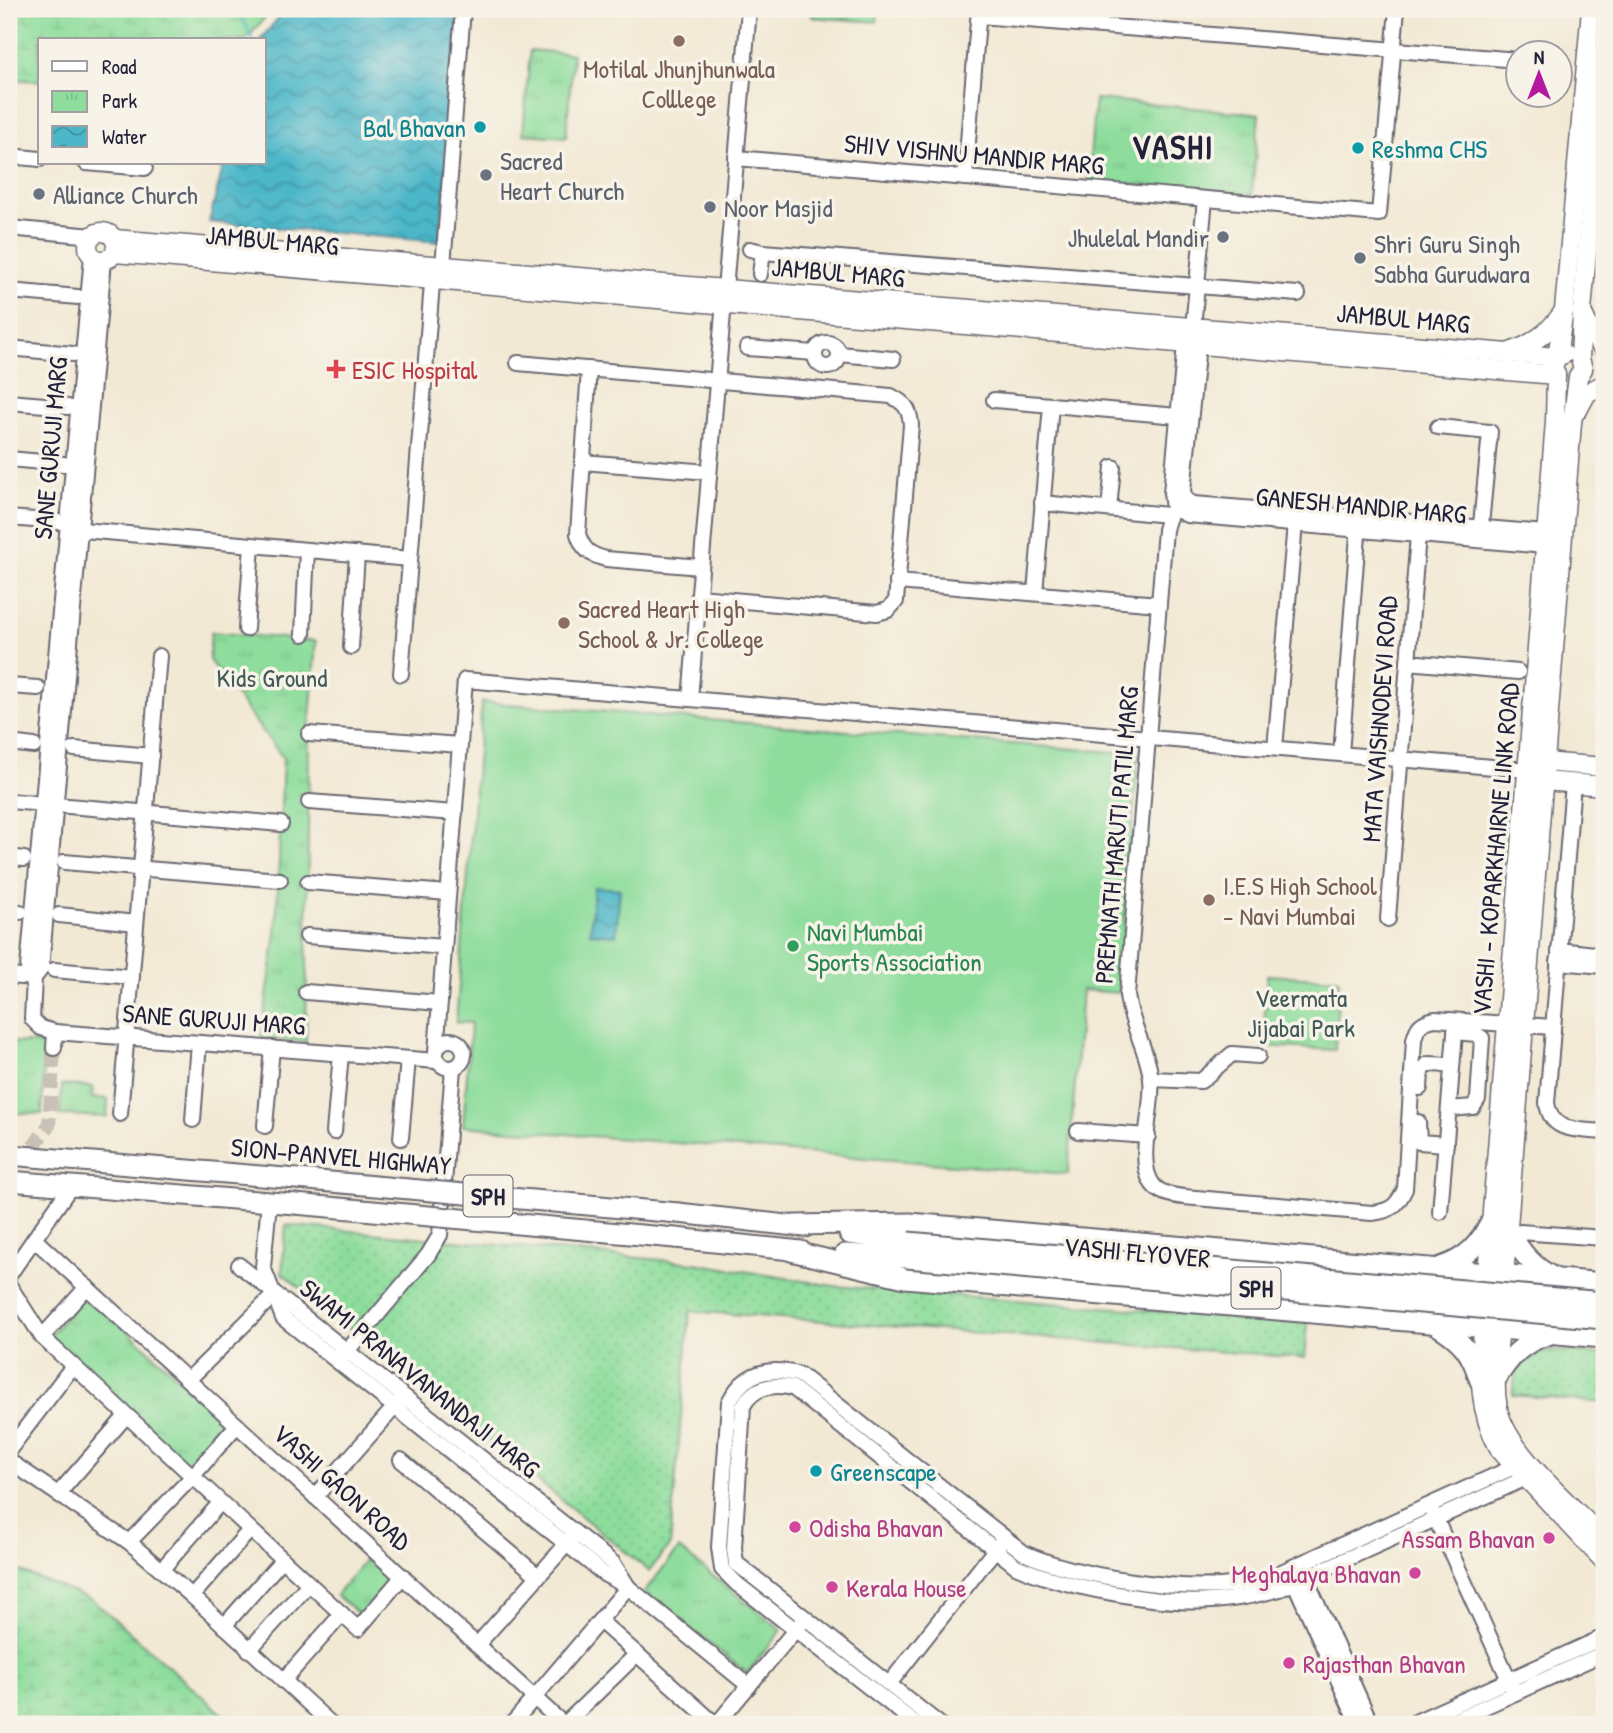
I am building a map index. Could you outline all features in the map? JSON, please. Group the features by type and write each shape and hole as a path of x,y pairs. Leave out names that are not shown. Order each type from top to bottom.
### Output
{"highway":[{"name":"SION-PANVEL HIGHWAY","path":"9,1155 794,1225"},
{"name":"SION-PANVEL HIGHWAY","path":"9,1181 675,1238 791,1251"},
{"path":"794,1225 910,1223 1604,1283"},
{"name":"VASHI FLYOVER","path":"794,1225 907,1250 1604,1318"},
{"path":"1436,1269 1455,1263 1471,1252 1483,1238 1507,1228 1525,1257 1539,1270 1557,1279"},
{"name":"VASHI FLYOVER","path":"791,1251 907,1250 1604,1303"},
{"path":"791,1251 905,1278 1604,1338"},
{"path":"1433,1323 1450,1332 1464,1345 1488,1381 1517,1350 1532,1339 1552,1333"}],"main road":[{"name":"VASHI - KOPARKHAIRNE LINK ROAD","path":"1488,1381 1496,1274 1507,1228 1528,770 1546,539 1564,423 1579,368 1573,311 1591,9"},
{"name":"VASHI - KOPARKHAIRNE LINK ROAD","path":"1516,1025 1544,781 1564,423 1557,366 1573,311 1604,52"},
{"name":"JAMBUL MARG","path":"101,248 436,270 1192,339 1557,366"},
{"path":"1604,350 1573,311 1506,362 1544,389 1564,423 1587,393 1604,382 1579,368 1569,353 1557,366 1566,382 1579,368 1604,361"},
{"path":"1528,770 1545,762 1604,767"},
{"path":"1528,770 1544,781 1604,786"},
{"path":"1488,1381 1483,1410 1489,1431 1500,1450 1578,1522 1604,1539"},
{"path":"1488,1381 1503,1425 1512,1441 1578,1522 1604,1561"}],"street":[{"path":"401,674 436,270 463,9"},
{"path":"690,699 749,9"},
{"name":"SHIV VISHNU MANDIR MARG","path":"736,158 1379,214 1397,9"},
{"path":"965,178 979,12 1504,59"},
{"path":"9,156 38,159"},
{"path":"98,164 145,168"},
{"path":"1192,339 1205,199"},
{"path":"9,228 74,234 101,248"},
{"name":"SANE GURUJI MARG","path":"101,248 69,527 49,805 28,968 34,978 32,1019 41,1028 55,1032 408,1059 436,1056"},
{"path":"760,274 757,251 1298,294"},
{"path":"9,291 78,297"},
{"path":"828,336 839,354 836,364 826,367 817,362 815,353 828,336"},
{"name":"PREMNATH MARUTI PATIL MARG","path":"1176,508 1171,494 1178,416 1192,339"},
{"name":"PREMNATH MARUTI PATIL MARG","path":"1192,339 1183,491 1176,508 1159,604 1127,995 1151,1079 1146,1161 1148,1175 1155,1187 1169,1195 1372,1213 1387,1212 1399,1203 1405,1189 1417,1028 1424,1021 1455,1026 1553,1027"},
{"path":"9,348 73,354"},
{"path":"747,348 815,353"},
{"path":"839,354 893,359"},
{"path":"518,363 891,396 902,401 910,411 896,601 888,610 877,613 699,597"},
{"path":"824,390 826,367"},
{"path":"589,369 578,534 582,547 592,555 606,559 701,567"},
{"path":"994,400 1178,416"},
{"path":"9,402 68,407"},
{"path":"1035,593 1051,405"},
{"path":"1438,428 1490,432 1480,534"},
{"path":"9,458 64,464"},
{"path":"582,462 709,472"},
{"path":"1109,509 1113,467"},
{"name":"GANESH MANDIR MARG","path":"1042,503 1109,509 1176,508 1187,515 1359,524 1546,539"},
{"path":"9,518 69,527 410,559"},
{"path":"1275,748 1304,521"},
{"path":"1341,754 1359,524"},
{"name":"MATA VAISHNODEVI ROAD","path":"1388,919 1418,528"},
{"path":"246,629 252,545"},
{"path":"303,634 307,550"},
{"path":"351,647 357,554"},
{"path":"897,582 1159,604"},
{"path":"120,1114 159,656"},
{"path":"1408,662 1518,672"},
{"path":"440,1003 448,1026 462,1046 464,1060 453,1068 444,1068 436,1056 448,893 465,680 1528,770"},
{"path":"9,686 38,688"},
{"path":"310,734 460,745"},
{"path":"9,744 34,746"},
{"path":"74,749 151,756"},
{"path":"1573,783 1547,1103 1548,1114 1561,1126 1604,1132"},
{"path":"9,801 281,824"},
{"path":"309,802 455,813"},
{"path":"9,857 24,859"},
{"path":"64,862 280,880"},
{"path":"308,882 448,893"},
{"path":"59,915 136,923"},
{"path":"307,936 444,947"},
{"path":"1559,956 1604,955"},
{"path":"1559,956 1604,966"},
{"path":"54,970 132,977"},
{"path":"9,976 34,978"},
{"path":"306,992 440,1003"},
{"path":"1440,1212 1446,1144 1448,1109 1455,1026 1482,1038 1478,1099 1473,1107 1448,1109"},
{"path":"54,1048 55,1032"},
{"path":"436,1056 444,1041 454,1040 462,1046"},
{"path":"193,1120 200,1043"},
{"path":"265,1126 272,1048"},
{"path":"334,1132 341,1054"},
{"path":"1151,1079 1201,1081 1232,1054 1258,1056"},
{"path":"401,1138 408,1059"},
{"path":"1446,1144 1419,1142 1421,1072 1428,1064 1452,1065"},
{"path":"342,1356 428,1255 440,1235 453,1068"},
{"path":"1078,1132 1148,1136"},
{"path":"9,1275 71,1186"},
{"path":"188,1380 275,1294 263,1262 269,1202"},
{"path":"1507,1228 1604,1238"},
{"name":"VASHI GAON ROAD","path":"34,1239 564,1724"},
{"name":"SWAMI PRANAVANANDAJI MARG","path":"239,1265 275,1294 342,1356 399,1402 572,1539 613,1563 628,1587 749,1686"},
{"path":"9,1284 42,1337 358,1629 403,1576"},
{"path":"42,1337 87,1287"},
{"path":"9,1450 73,1366"},
{"path":"940,1724 889,1685 729,1577 722,1569 720,1559 729,1402 736,1389 750,1378 767,1371 800,1375 1000,1544 1038,1560 1116,1578 1178,1586 1239,1584 1297,1574 1521,1472"},
{"path":"315,1497 399,1402"},
{"path":"58,1494 126,1416"},
{"path":"129,1542 192,1477 237,1425"},
{"path":"401,1460 538,1576"},
{"path":"9,1461 129,1542 331,1724"},
{"path":"162,1569 220,1503"},
{"path":"1433,1513 1512,1687"},
{"path":"192,1596 250,1530"},
{"path":"477,1645 572,1539"},
{"path":"889,1685 1000,1544"},
{"path":"224,1626 282,1560"},
{"path":"1297,1574 1358,1724"},
{"path":"1297,1574 1370,1724"},
{"path":"249,1650 310,1584"},
{"path":"512,1724 628,1587"},
{"path":"283,1681 342,1614"},
{"path":"600,1621 716,1724 800,1625"},
{"path":"800,1625 916,1724"},
{"path":"1446,1724 1604,1637"},
{"path":"1411,1724 1604,1653"},
{"path":"564,1724 637,1654"}],"green space":[{"path":"9,9 272,9 248,38 38,38 38,81 9,79"},
{"path":"813,9 878,9 877,22 812,17"},
{"path":"530,50 573,54 566,137 523,134"},
{"path":"1095,99 1259,114 1252,195 1088,181"},
{"name":"Kids Ground","path":"211,632 316,641 309,734 306,1042 261,1038 276,934 283,758 209,660"},
{"name":"Navi Mumbai Sports Association","path":"482,702 1138,754 1119,993 1082,990 1068,1174 463,1126 471,1023 456,1022"},
{"name":"Veermata Jijabai Park","path":"1267,975 1339,979 1335,1050 1263,1046"},
{"path":"9,1042 45,1044 42,1114 12,1113"},
{"path":"62,1085 93,1087 92,1098 108,1099 107,1117 60,1115"},
{"path":"286,1225 694,1263 834,1286 1308,1323 1305,1358 690,1311 670,1545 649,1571 282,1273"},
{"path":"87,1293 230,1425 191,1470 48,1337"},
{"path":"1554,1350 1604,1355 1604,1403 1513,1395 1515,1377 1524,1364 1537,1355"},
{"path":"679,1549 782,1630 747,1673 644,1592"},
{"path":"366,1559 391,1580 361,1616 336,1595"},
{"path":"9,1567 93,1600 234,1724 9,1724"}],"water":[{"path":"286,9 460,9 440,242 209,222 224,164 266,164 266,38 262,38"},
{"path":"594,887 620,889 616,935 590,933"}],"waterway":[{"path":"238,9 252,38"}],"tunnel":[{"path":"9,1181 49,1125 54,1048"}],"place":[{"name":"Motilal Jhunjhunwala Colllege","path":"679,41"},
{"name":"Bal Bhavan","path":"480,127"},
{"name":"Reshma CHS","path":"1358,148"},
{"name":"Sacred Heart Church","path":"486,175"},
{"name":"Alliance Church","path":"39,194"},
{"name":"Noor Masjid","path":"710,207"},
{"name":"Jhulelal Mandir","path":"1223,237"},
{"name":"Shri Guru Singh Sabha Gurudwara","path":"1360,258"},
{"name":"ESIC Hospital","path":"336,369"},
{"name":"Sacred Heart High School & Jr. College","path":"564,623"},
{"name":"I.E.S High School - Navi Mumbai","path":"1209,900"},
{"name":"Navi Mumbai Sports Association","path":"793,946"},
{"name":"Greenscape","path":"816,1471"},
{"name":"Odisha Bhavan","path":"795,1527"},
{"name":"Assam Bhavan","path":"1549,1538"},
{"name":"Meghalaya Bhavan","path":"1415,1573"},
{"name":"Kerala House","path":"832,1587"},
{"name":"Rajasthan Bhavan","path":"1289,1663"}],"district":[{"name":"VASHI","path":"1173,147"}]}
